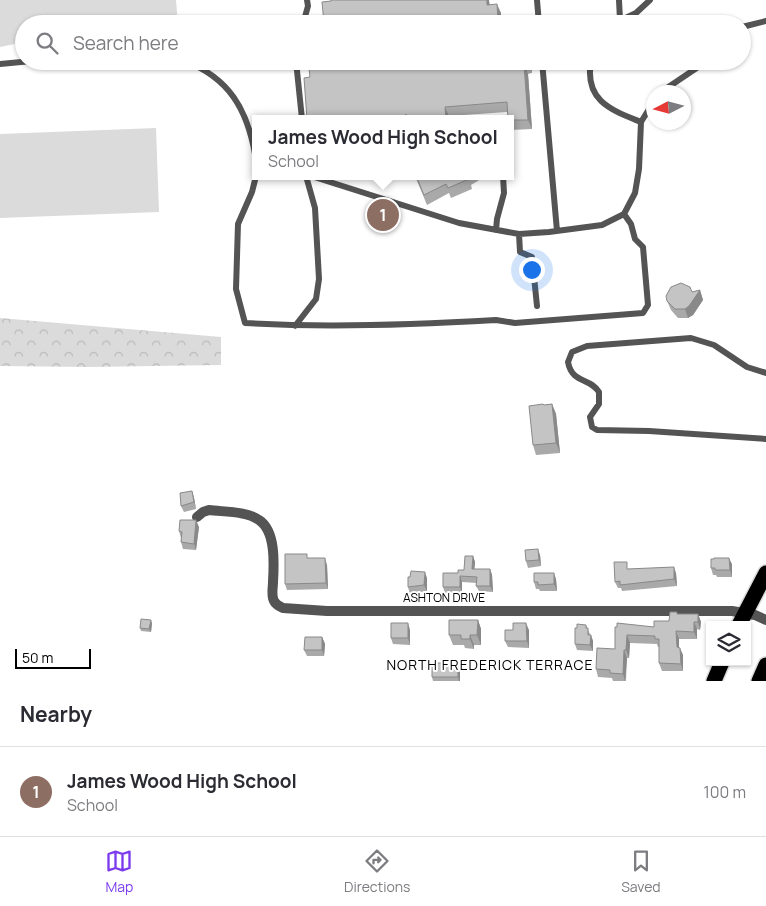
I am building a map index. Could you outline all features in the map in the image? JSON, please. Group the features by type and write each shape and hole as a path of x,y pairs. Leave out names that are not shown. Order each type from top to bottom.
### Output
{"highway":[{"path":"742,619 766,573"},
{"path":"759,681 766,665"},
{"path":"714,681 720,666"}],"street":[{"name":"ASHTON DRIVE","path":"197,518 203,512 209,510 250,516 264,524 269,532 272,548 274,570 273,598 278,606 283,608 327,611 732,611 742,619 766,620"}],"lane":[{"path":"306,15 308,6 307,0"},
{"path":"537,0 538,15"},
{"path":"619,0 620,15"},
{"path":"631,15 650,0"},
{"path":"751,25 766,21"},
{"path":"0,64 15,63"},
{"path":"204,70 210,73 233,94 245,116 252,136"},
{"path":"297,70 302,115"},
{"path":"543,70 558,231"},
{"path":"590,70 591,83 596,96 605,106 641,122"},
{"path":"672,85 694,70"},
{"path":"324,180 437,216 519,234 602,225 624,214 635,193 639,169 641,122 646,110"},
{"path":"255,180 252,192 238,224 236,289 246,323 295,326 374,326 496,320 514,323 643,313 648,305 643,247 635,239 631,224 624,214"},
{"path":"295,326 316,299 319,279 315,208 307,180"},
{"path":"496,230 504,193 503,180"},
{"path":"519,234 520,252 532,257 537,306"},
{"path":"766,373 747,368 714,345 691,338 587,346 572,352 568,362 573,374 578,379 592,384 600,392 599,404 590,417 592,427 597,430 766,439"}],"green space":[{"path":"0,0 176,0 177,15 15,15 15,44 0,47"},
{"path":"156,128 159,212 0,218 0,134"},
{"path":"0,318 221,337 221,365 0,366"}],"building":[{"path":"487,0 487,5 497,4 498,15 323,15 322,2"},
{"path":"309,70 524,70 528,120 514,120 514,115 508,115 507,102 445,107 446,115 307,115 304,78 310,77"},
{"path":"418,180 467,180 448,188 446,184 424,195"},
{"path":"681,283 690,287 692,292 700,290 689,306 685,309 675,309 667,301 666,296 671,287"},
{"path":"552,404 556,443 533,445 529,406"},
{"path":"192,491 194,502 181,506 180,493"},
{"path":"180,520 196,520 194,544 181,542"},
{"path":"538,549 539,560 526,561 525,550"},
{"path":"285,554 307,554 307,558 325,558 326,583 285,584"},
{"path":"465,556 473,556 472,569 490,569 490,586 476,586 477,577 460,576 460,587 443,587 443,573 458,573 458,570 464,570"},
{"path":"729,558 730,570 715,570 715,568 711,568 711,559"},
{"path":"614,562 627,562 627,569 674,567 674,579 620,585 620,581 615,582"},
{"path":"411,571 425,572 424,585 408,587 408,577 410,577"},
{"path":"534,573 554,573 554,584 538,585 538,582 534,582"},
{"path":"670,612 698,614 698,622 694,622 694,632 676,631 681,664 659,663 659,639 655,639 655,636 627,635 623,674 610,673 610,670 596,669 597,648 615,649 615,627 617,627 617,623 654,627 654,621 669,621"},
{"path":"141,619 151,620 149,629 140,628"},
{"path":"449,620 478,620 477,635 470,635 470,639 461,639 461,635 449,635"},
{"path":"391,623 408,623 408,638 391,638"},
{"path":"513,623 526,623 527,641 505,641 505,630 513,630"},
{"path":"577,624 586,625 586,628 588,628 588,635 591,635 590,645 575,644 575,628 577,628"},
{"path":"305,637 322,637 322,650 304,650"},
{"path":"432,663 458,663 458,677 432,677"}],"place":[{"name":"James Wood High School","path":"383,215"}],"district":[{"name":"NORTH FREDERICK TERRACE","path":"490,665"}]}
